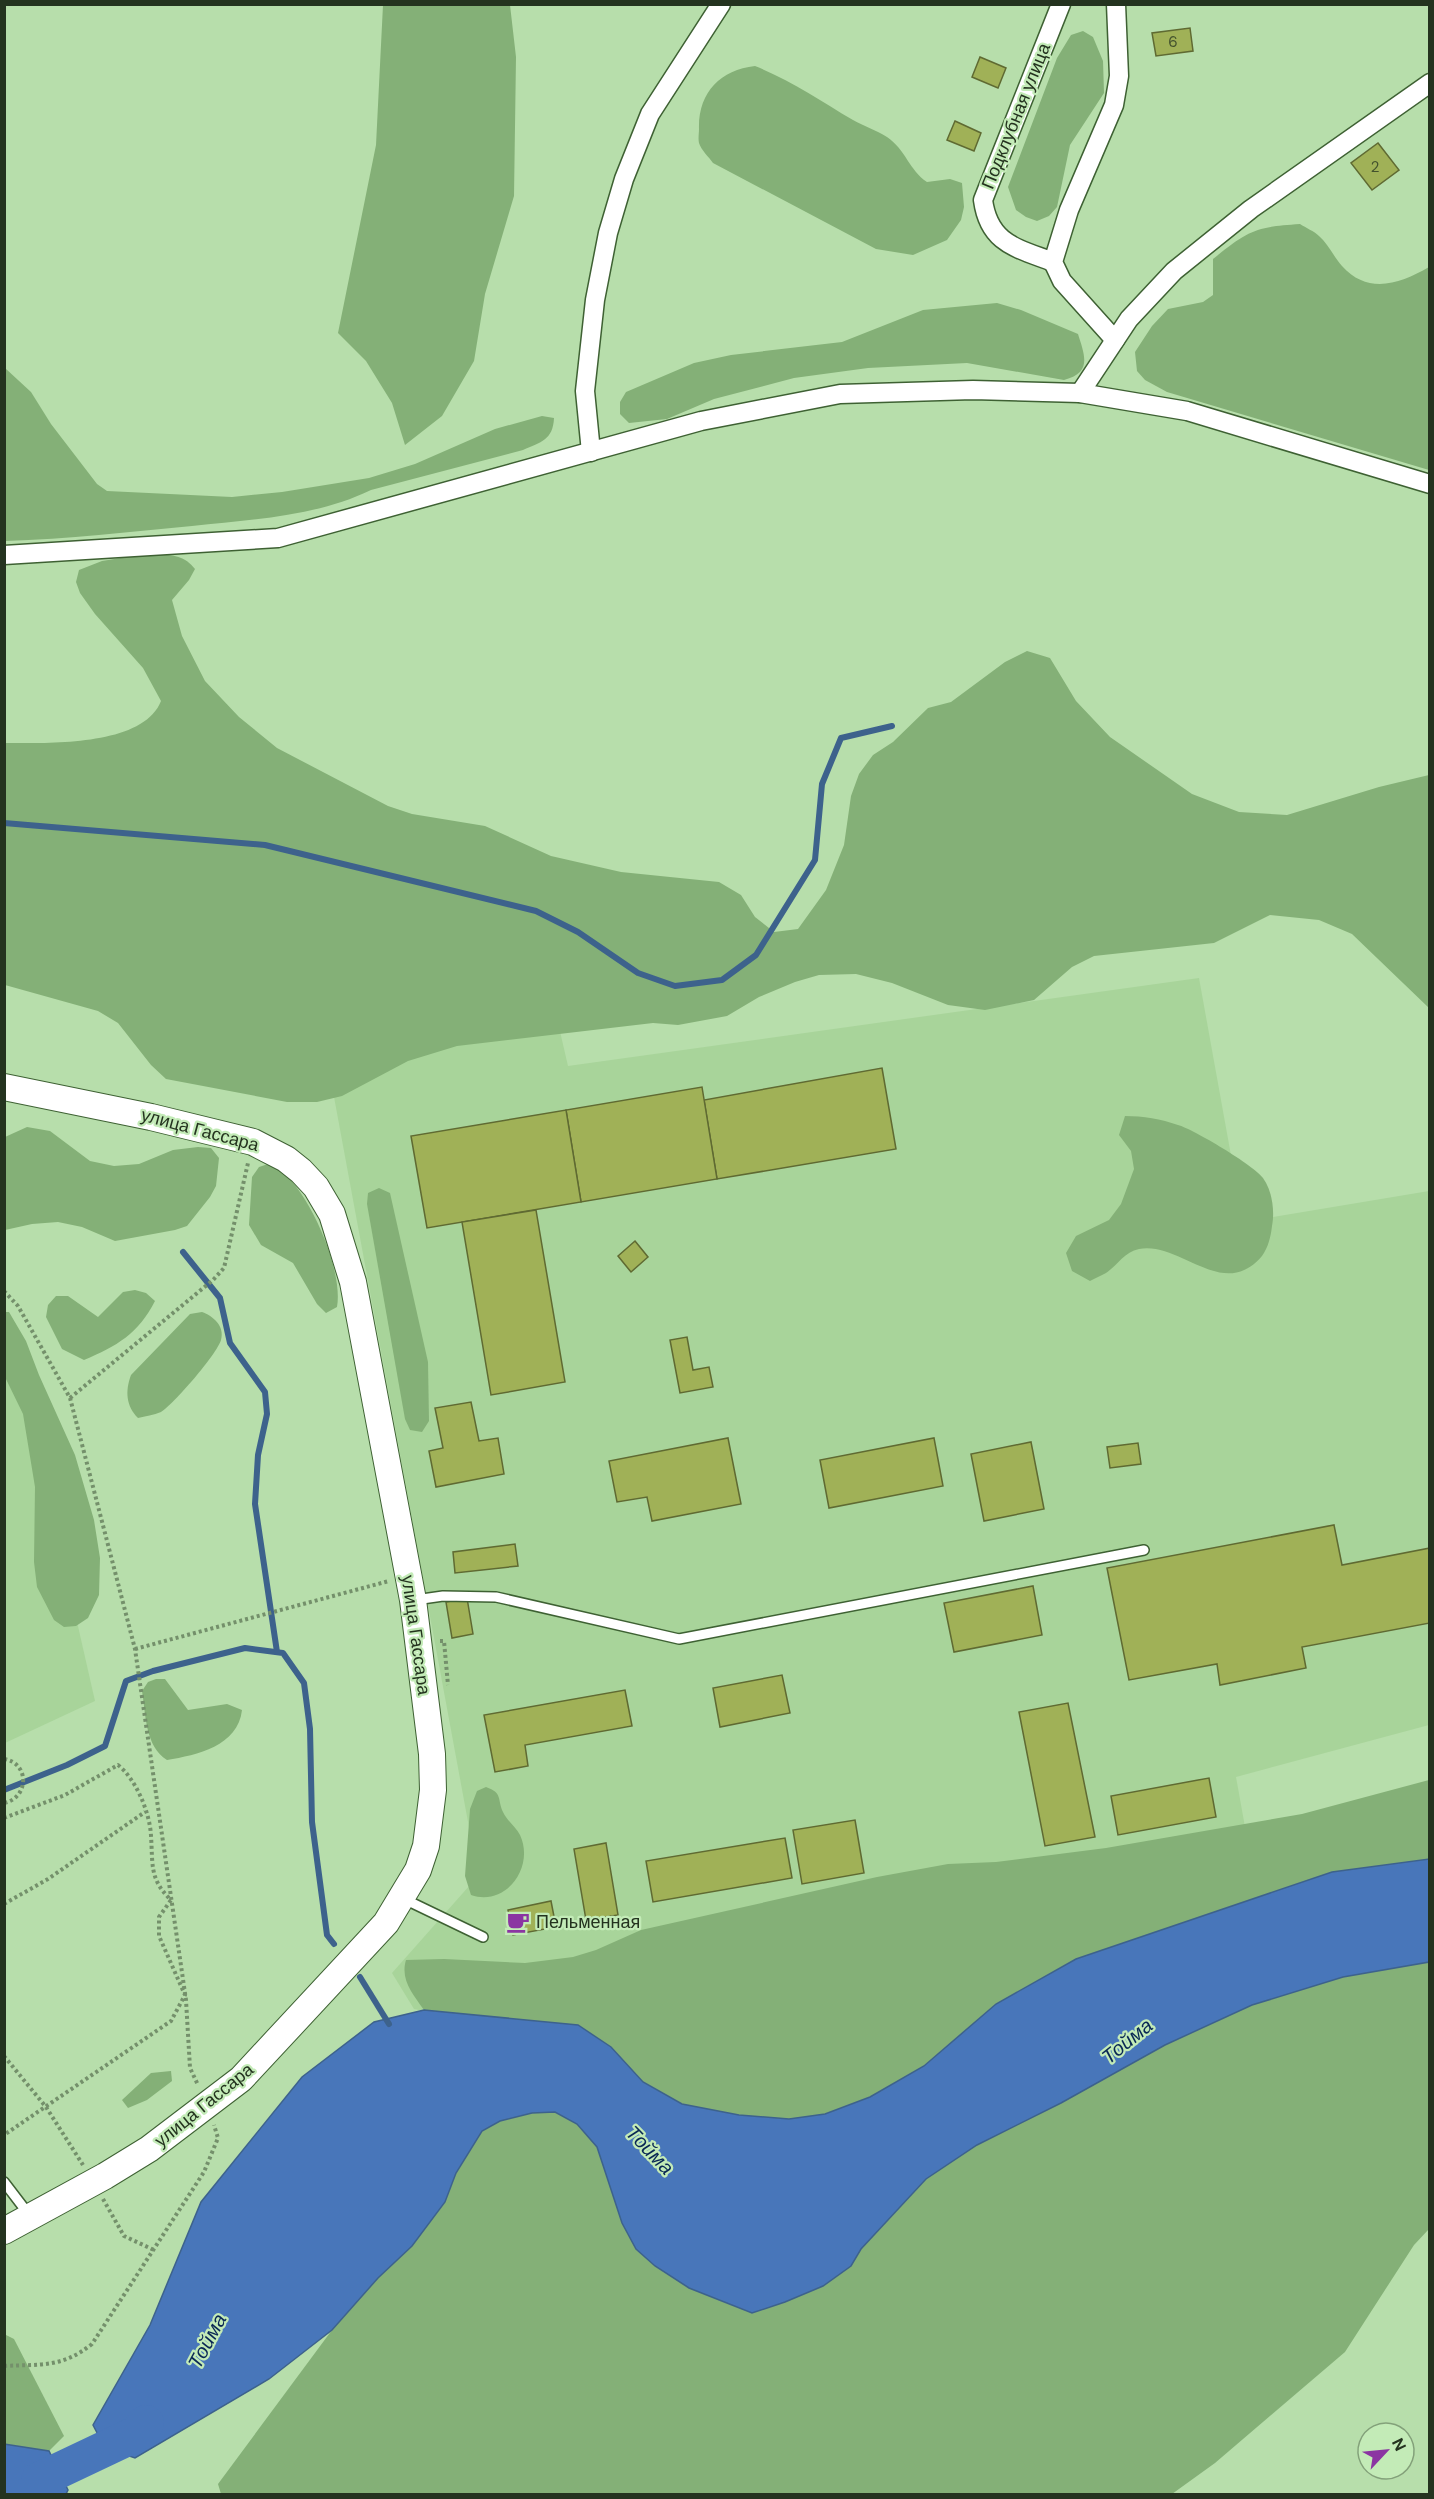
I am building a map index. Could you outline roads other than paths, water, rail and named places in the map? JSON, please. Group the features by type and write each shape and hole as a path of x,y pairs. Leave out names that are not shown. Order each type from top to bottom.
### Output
{"main road":[{"name":"улица Гассара","path":"4,1087 152,1117 253,1142 286,1159 316,1187 332,1214 353,1282 400,1587 430,1734 433,1790 426,1846 418,1870 403,1898 386,1923 241,2079 207,2093 149,2149 32,2218 4,2231"}],"street":[{"path":"591,452 585,391 595,300 608,233 624,179 650,114 721,4"},
{"name":"Подклубная улица","path":"1053,262 1006,243 994,232 985,214 983,200 1061,4"},
{"path":"1115,340 1062,281 1053,262 1069,210 1114,105 1119,76 1116,4"},
{"path":"1080,393 1129,319 1173,271 1251,209 1430,84"},
{"path":"4,555 278,538 701,421 840,394 973,390 1080,393 1187,411 1430,484"}],"lane":[{"path":"400,1587 443,1596 496,1596 679,1639 1144,1551"},
{"path":"403,1898 483,1937"},
{"path":"4,2182 32,2218"}],"water":[{"path":"1429,1859 1429,1962 1343,1977 1252,2005 1165,2045 1061,2103 977,2145 926,2179 861,2249 851,2266 823,2286 752,2313 689,2288 655,2266 636,2249 622,2223 597,2147 577,2124 555,2112 532,2113 500,2121 482,2131 456,2173 445,2202 412,2246 378,2278 332,2330 269,2379 135,2458 105,2448 93,2425 150,2325 201,2202 302,2077 374,2022 424,2010 578,2025 611,2047 643,2082 682,2104 739,2115 789,2119 825,2114 870,2097 924,2066 996,2004 1076,1959 1332,1872"},
{"path":"4,2444 49,2451 68,2490 66,2494 5,2494"}],"waterway":[{"path":"4,823 265,845 536,911 578,932 638,973 675,986 722,980 756,955 815,860 822,784 841,738 892,726"},
{"path":"183,1252 220,1298 230,1343 265,1392 267,1414 258,1455 255,1504 277,1652"},
{"path":"4,1790 67,1765 105,1746 126,1681 153,1671 245,1648 283,1653 304,1683 310,1729 312,1822 327,1935 334,1944"},
{"path":"360,1977 389,2024"},
{"name":"Тойма","path":"39,2494 39,2480 136,2434 146,2423"}],"place":[{"name":"Пельменная","path":"518,1922"}]}
